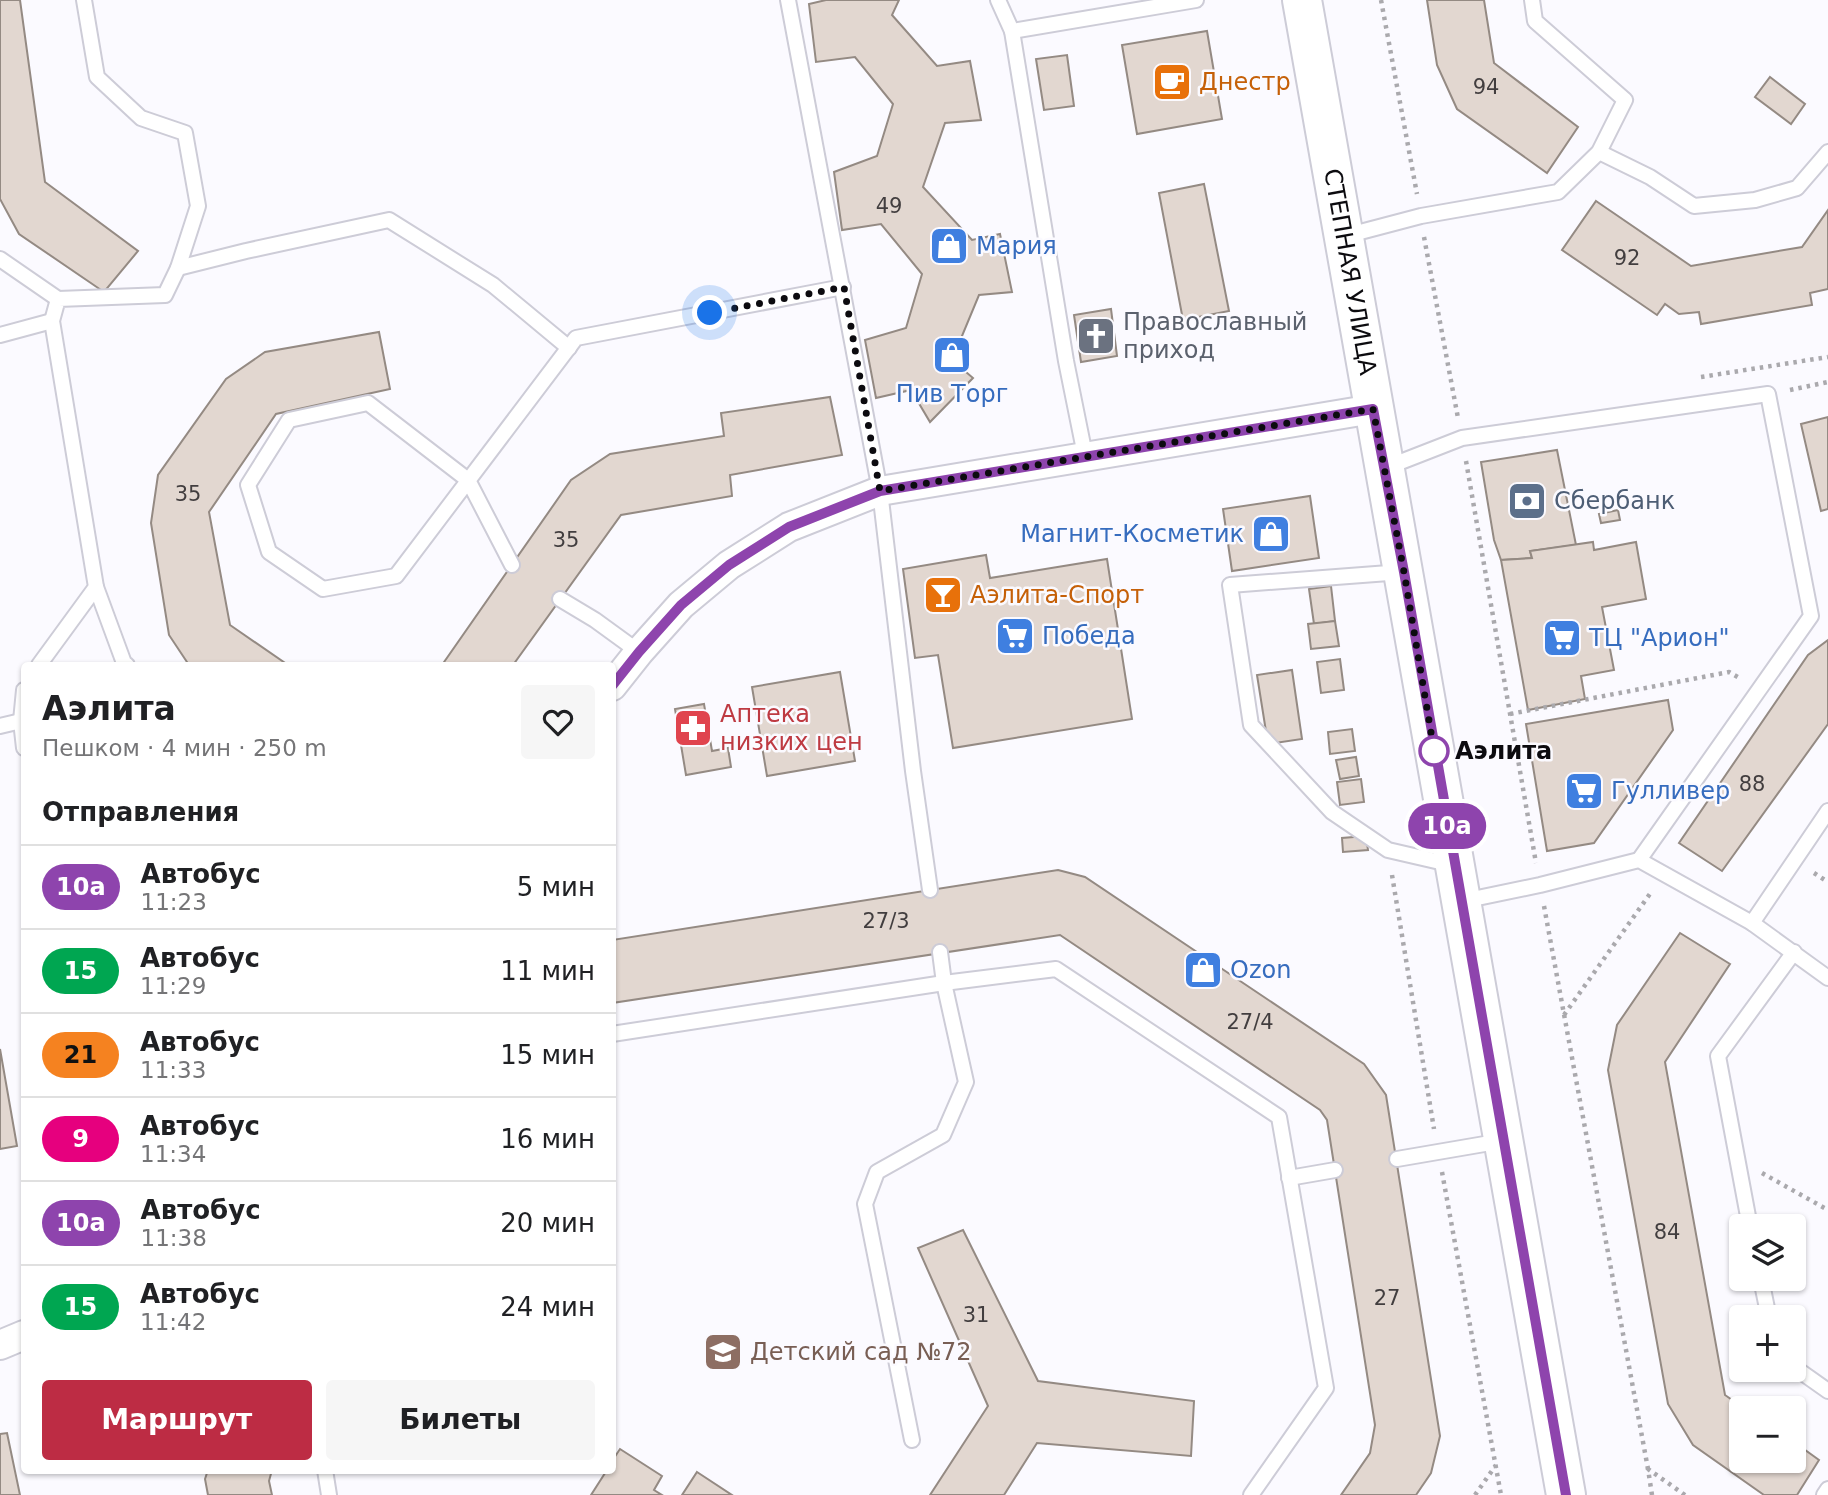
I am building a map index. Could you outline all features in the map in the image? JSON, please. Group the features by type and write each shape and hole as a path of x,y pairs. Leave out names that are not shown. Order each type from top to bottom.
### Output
{"street":[{"name":"СТЕПНАЯ УЛИЦА","path":"1302,0 1566,1495"},
{"path":"616,681 681,605 729,565 789,527 880,491 1373,409"},
{"path":"0,1345 21,1336"}],"lane":[{"path":"0,259 58,299 165,295 178,268 198,206 185,133 141,118 97,77 84,0"},
{"path":"788,0 844,287 880,491 930,890"},
{"path":"998,0 1012,31 1066,361 1085,455"},
{"path":"1012,31 1196,0"},
{"path":"1343,237 1421,216 1558,191 1599,152 1625,100 1535,22 1532,0"},
{"path":"1599,152 1650,177 1694,206 1755,200 1797,188 1828,152"},
{"path":"178,268 389,220 493,285 569,348"},
{"path":"512,565 468,480 368,402 289,420 248,485 269,552 323,589 396,576 468,480 576,338 844,287"},
{"path":"58,299 52,321 96,587 124,662"},
{"path":"0,335 52,321"},
{"path":"1383,469 1462,438 1768,394 1811,616 1639,859 1540,885 1458,883 1388,850 1332,812 1251,726 1230,585 1404,572"},
{"path":"41,662 96,587"},
{"path":"560,599 639,652"},
{"path":"0,726 21,721"},
{"path":"1752,923 1828,811"},
{"path":"1639,859 1752,923 1828,978"},
{"path":"912,1440 865,1204 877,1172 943,1135 966,1083 944,983 940,952"},
{"path":"1748,1214 1718,1056 1794,952"},
{"path":"616,1033 944,983 1056,969 1279,1117 1326,1388 1251,1495"},
{"path":"1396,1159 1503,1140"},
{"path":"1289,1178 1335,1170"},
{"path":"1806,1375 1828,1391"},
{"path":"326,1474 329,1495"},
{"path":"1824,1495 1828,1489"}],"path":[{"path":"1381,0 1652,1495"},
{"path":"1768,394 1828,382"},
{"path":"1510,714 1728,672 1760,689"},
{"path":"1564,1015 1664,873"},
{"path":"1737,1158 1828,1210"},
{"path":"1475,1495 1496,1465"},
{"path":"1648,1469 1685,1495"}],"building":[{"path":"0,0 20,0 45,182 138,251 104,292 19,234 0,199"},
{"path":"826,0 899,0 892,15 937,66 970,61 981,120 945,123 923,187 972,240 1000,234 1012,292 979,295 952,360 973,378 930,422 911,390 876,398 865,340 906,328 922,274 881,224 842,230 834,172 877,156 893,104 855,57 816,62 809,4"},
{"path":"1427,0 1484,0 1494,63 1578,127 1547,173 1457,109 1437,65"},
{"name":"Днестр","path":"1207,31 1222,119 1137,134 1122,45"},
{"path":"1067,55 1074,106 1044,110 1036,59"},
{"path":"1770,77 1805,104 1791,124 1755,97"},
{"path":"1204,184 1229,311 1183,320 1159,193"},
{"path":"1596,201 1691,266 1802,247 1828,210 1828,289 1810,293 1812,305 1701,324 1699,312 1679,314 1665,304 1657,315 1562,250"},
{"name":"Православный приход","path":"1111,309 1117,356 1081,362 1074,315"},
{"path":"379,332 390,389 276,414 209,512 230,625 284,662 187,662 169,635 151,523 158,475 226,379 265,352"},
{"path":"830,397 842,455 730,475 732,496 621,515 515,662 444,662 571,480 610,454 724,436 721,413"},
{"path":"1828,417 1828,509 1821,511 1801,424"},
{"name":"Сбербанк","path":"1557,450 1576,545 1530,551 1532,558 1501,560 1494,540 1481,462"},
{"name":"Магнит-Косметик","path":"1310,496 1319,558 1232,571 1223,509"},
{"path":"1618,510 1620,520 1601,523 1599,514"},
{"name":"ТЦ \"Арион\"","path":"1593,542 1594,550 1636,542 1646,599 1602,607 1614,670 1581,676 1585,699 1528,710 1501,560 1532,558 1530,551"},
{"name":"Победа","path":"986,555 990,578 1107,559 1132,719 953,748 938,655 915,658 903,569"},
{"path":"1331,586 1335,621 1314,624 1309,589"},
{"path":"1335,621 1339,646 1311,649 1308,624"},
{"path":"1828,640 1828,724 1722,871 1679,843 1808,655"},
{"path":"1340,659 1344,690 1321,693 1317,662"},
{"path":"1292,670 1302,739 1268,744 1257,675"},
{"path":"840,672 855,761 767,776 752,687"},
{"name":"Гулливер","path":"1668,700 1673,730 1594,843 1547,851 1526,724"},
{"name":"Аптека низких цен","path":"704,704 712,751 728,748 731,767 686,775 675,709"},
{"path":"1352,729 1355,751 1330,754 1328,732"},
{"path":"1356,757 1359,776 1340,779 1336,760"},
{"path":"1361,779 1364,802 1340,805 1337,782"},
{"path":"1366,836 1368,850 1343,852 1342,838"},
{"path":"1058,870 1085,877 1364,1064 1386,1095 1440,1436 1431,1473 1416,1495 1341,1495 1370,1453 1375,1425 1327,1120 1320,1110 1060,935 616,1002 616,939"},
{"path":"1680,933 1730,964 1665,1062 1725,1395 1729,1398 1729,1470 1693,1445 1668,1404 1608,1070 1617,1025"},
{"path":"0,1049 17,1146 0,1149"},
{"path":"963,1230 1038,1381 1194,1401 1191,1456 1037,1443 1004,1495 930,1495 988,1406 918,1248"},
{"path":"7,1433 20,1495 0,1495 0,1434"},
{"path":"620,1449 662,1476 654,1490 662,1495 591,1495 604,1474 616,1474 616,1455"},
{"path":"1806,1451 1819,1460 1797,1495 1764,1495 1733,1473 1806,1473"},
{"path":"697,1472 732,1495 682,1495"},
{"path":"207,1474 271,1474 269,1481 272,1495 208,1495"}],"bus line":[{"name":"10а","path":"616,681 681,605 729,565 789,527 880,491 1373,409 1566,1495"}],"place":[{"name":"Днестр","path":"1172,82"},
{"name":"Мария","path":"949,246"},
{"name":"Православный приход","path":"1096,336"},
{"name":"Пив Торг","path":"952,355"},
{"name":"Сбербанк","path":"1527,501"},
{"name":"Магнит-Косметик","path":"1271,534"},
{"name":"Аэлита-Спорт","path":"943,595"},
{"name":"Победа","path":"1015,636"},
{"name":"ТЦ \"Арион\"","path":"1562,638"},
{"name":"Аптека низких цен","path":"693,728"},
{"name":"Аэлита","path":"1434,751"},
{"name":"Гулливер","path":"1584,791"},
{"name":"Ozon","path":"1203,970"},
{"name":"Детский сад №72","path":"723,1352"}],"route":[{"path":"710,313 844,287 880,491 1373,409 1435,756 1434,751"}]}
